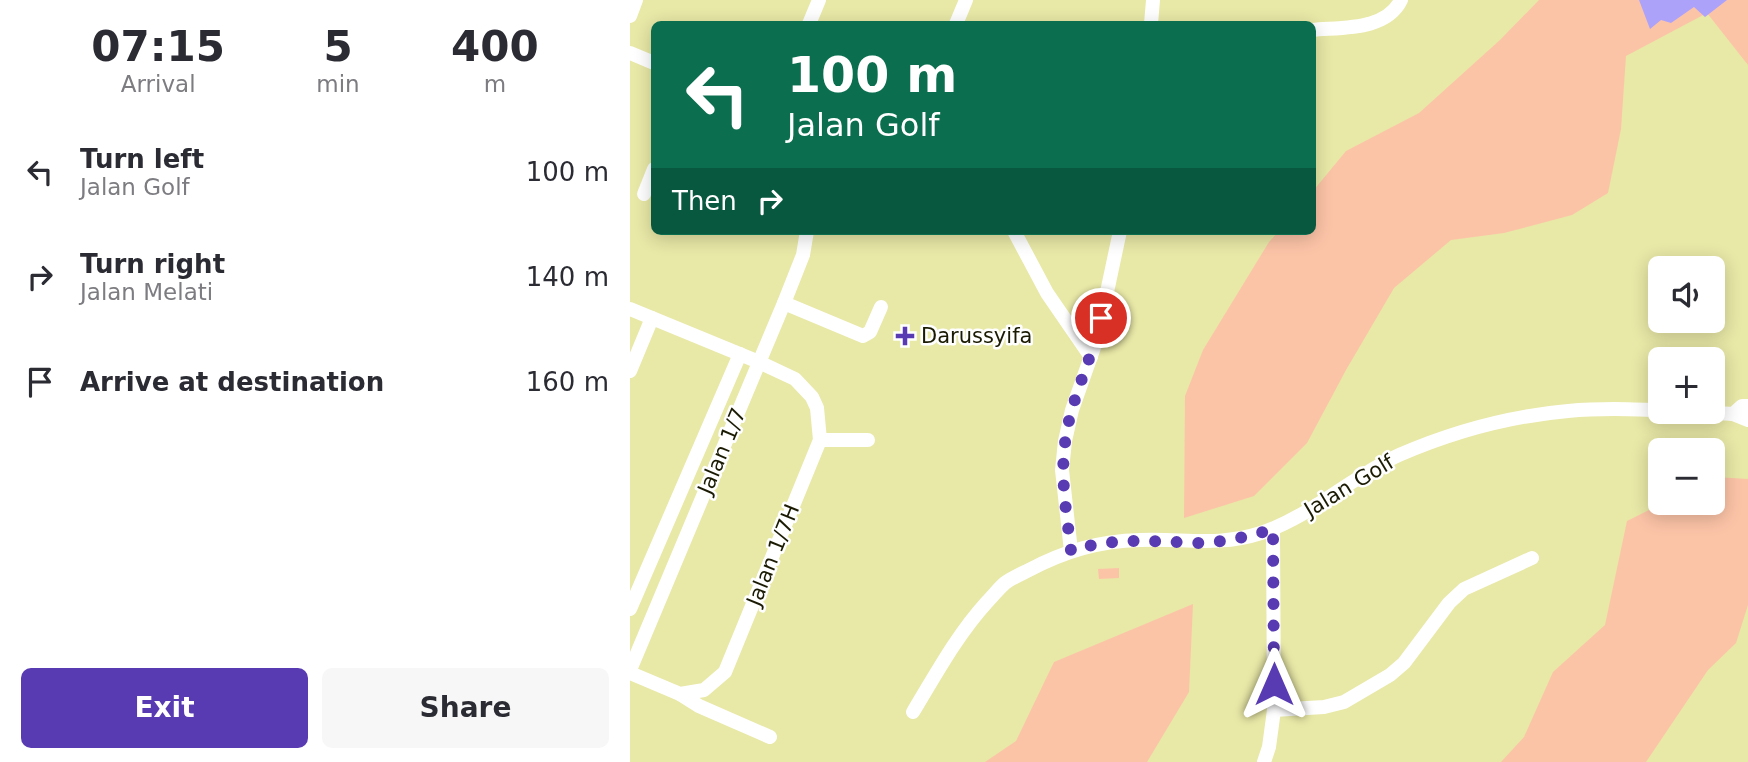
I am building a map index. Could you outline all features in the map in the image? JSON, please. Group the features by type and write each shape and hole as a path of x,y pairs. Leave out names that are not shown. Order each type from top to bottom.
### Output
{"street":[{"path":"630,16 636,0"},
{"path":"810,21 819,0"},
{"path":"957,21 966,0"},
{"path":"1151,21 1153,0"},
{"path":"1316,30 1373,23 1398,6 1401,0"},
{"path":"630,52 651,61"},
{"path":"644,194 651,176"},
{"name":"Jalan 1/7","path":"630,671 784,303 803,255 806,235"},
{"path":"1016,235 1047,293 1091,357"},
{"path":"1071,551 1062,470 1065,441 1072,410 1091,357 1119,235"},
{"path":"784,303 863,336 870,332 881,307"},
{"name":"Jalan 1/7H","path":"630,309 795,379 817,408 820,440 726,672 704,690 680,694"},
{"path":"630,371 652,318"},
{"path":"630,609 740,354"},
{"name":"Jalan Golf","path":"1733,414 1742,406 1748,407"},
{"name":"Jalan Golf","path":"913,712 956,640 1005,583 1056,556 1089,545 1116,541 1195,543 1226,540 1273,529 1320,504 1398,456 1483,426 1530,416 1570,411 1733,414 1748,420"},
{"path":"820,440 868,440"},
{"path":"1264,762 1274,710 1273,529"},
{"path":"1274,710 1324,707 1344,702 1391,675 1404,663 1449,603 1464,589 1532,558"},
{"path":"630,671 680,694 699,706 770,737"}],"shaded area":[{"path":"1539,0 1748,0 1748,65 1707,13 1626,56 1621,129 1608,193 1572,215 1504,233 1451,240 1394,288 1307,443 1254,496 1184,518 1185,396 1203,350 1269,242 1275,235 1316,235 1316,187 1346,151 1419,113 1500,40"},
{"path":"1639,0 1727,0 1705,17 1694,7 1671,23 1661,20 1650,29"},
{"path":"1725,478 1748,479 1748,605 1736,643 1708,670 1646,762 1501,762 1524,737 1553,672 1605,625 1627,521 1648,510 1648,515 1725,515"},
{"path":"1119,568 1119,578 1099,579 1098,569"},
{"path":"1193,604 1189,692 1147,762 985,762 1016,741 1054,662"}],"place":[{"name":"Darussyifa","path":"905,336"}],"route":[{"path":"1101,318 1065,441 1062,470 1071,551 1089,545 1143,539 1195,543 1226,540 1273,529 1274,684"}]}
